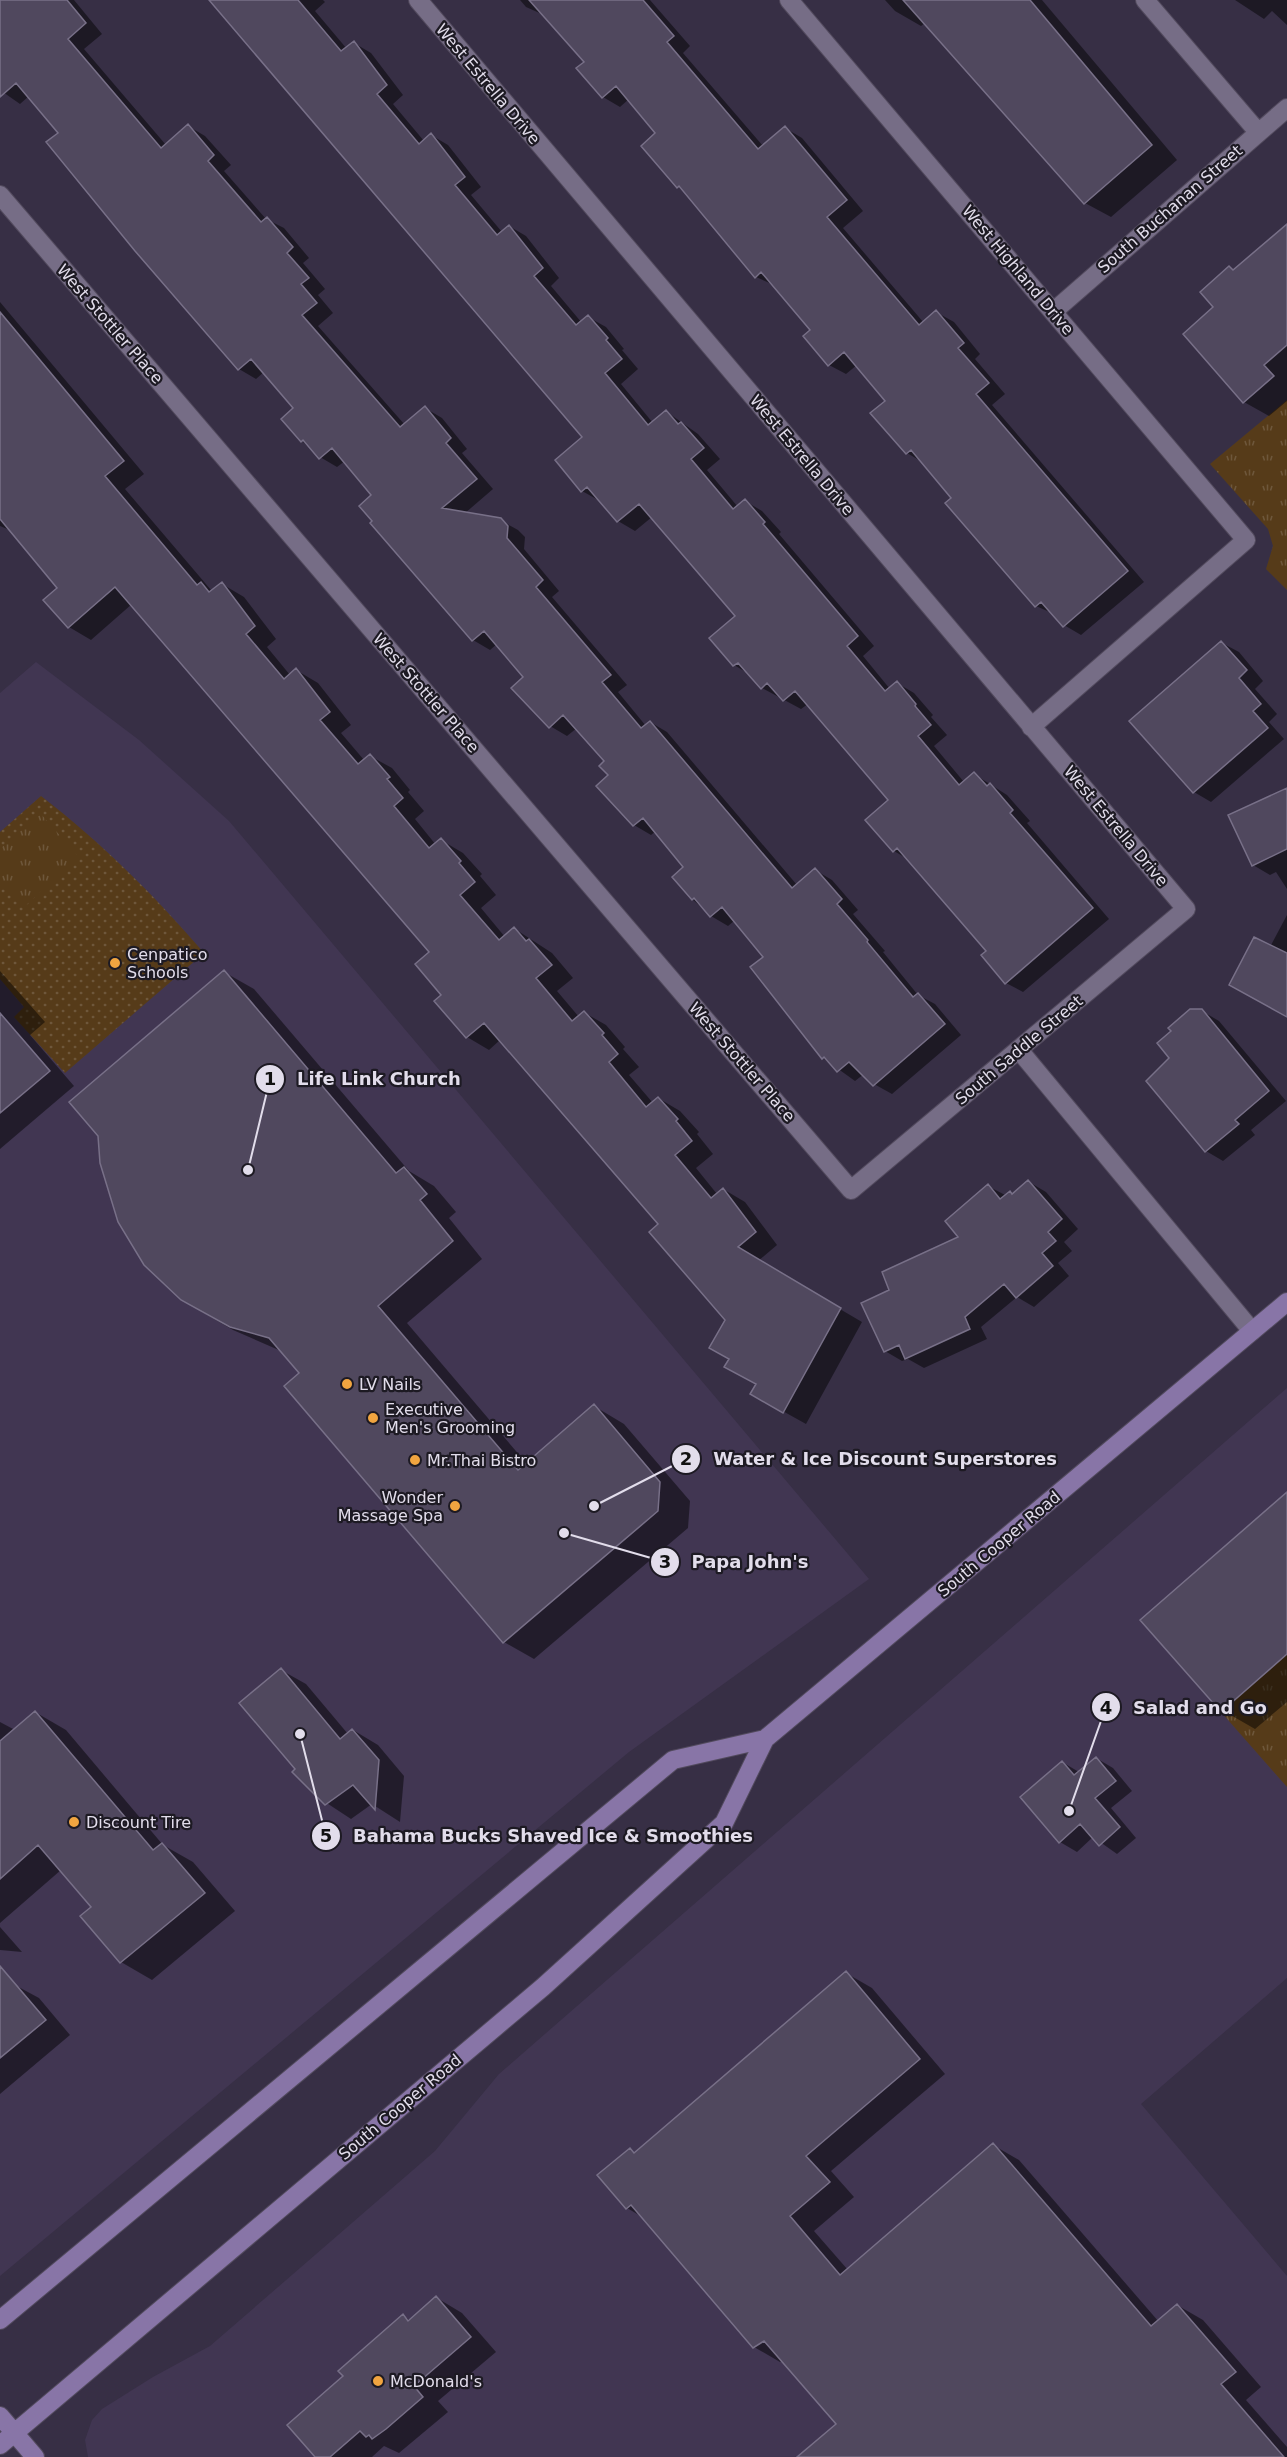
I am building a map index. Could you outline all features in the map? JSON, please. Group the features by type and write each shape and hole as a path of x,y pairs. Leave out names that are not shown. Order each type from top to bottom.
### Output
{"main road":[{"name":"South Cooper Road","path":"0,2445 543,1987 724,1823 765,1739 1287,1302"},
{"name":"South Cooper Road","path":"0,2320 673,1760 765,1739"},
{"path":"0,2416 35,2457"}],"street":[{"name":"West Estrella Drive","path":"418,0 1186,909"},
{"name":"West Highland Drive","path":"789,0 1246,540 1031,727"},
{"path":"1145,0 1258,132"},
{"name":"South Buchanan Street","path":"1054,311 1287,108"},
{"name":"West Stottler Place","path":"0,195 851,1190"},
{"name":"South Saddle Street","path":"851,1190 1186,909"},
{"path":"1019,1050 1252,1331"}],"shaded area":[{"path":"36,662 139,740 229,821 869,1579 629,1752 0,2276 0,693"},
{"path":"1287,1388 1287,1978 1141,2104 1287,2276 1287,2457 88,2457 85,2440 92,2420 102,2409 153,2377 210,2346 435,2151 499,2074"}],"green space":[{"path":"1287,400 1287,590 1266,569 1273,546 1268,529 1210,464"},
{"name":"Cenpatico Schools","path":"41,796 127,870 204,953 65,1073 14,1017 24,1007 0,979 0,832"},
{"path":"40,813 79,857 24,907 0,880 0,849"},
{"path":"1287,1654 1287,1787 1221,1712"}],"building":[{"path":"0,0 67,0 86,23 68,39 161,148 188,124 214,155 208,161 261,222 267,217 293,247 287,253 309,278 301,284 317,303 302,315 400,427 425,406 451,438 446,443 477,479 442,508 501,518 508,526 507,538 543,580 536,587 611,675 602,682 641,728 650,721 792,888 815,868 842,899 837,904 868,940 867,942 913,997 918,993 945,1024 873,1086 849,1062 837,1072 824,1057 822,1059 750,967 763,957 722,907 710,917 694,898 692,900 672,877 683,867 643,818 633,826 596,786 608,775 599,766 604,761 563,715 549,728 511,688 523,677 484,631 472,641 370,523 372,521 359,506 371,495 332,448 319,459 303,440 301,442 281,419 293,408 251,359 238,370 135,251 46,142 58,133 16,83 0,97"},
{"path":"209,0 298,0 341,51 354,41 387,85 377,94 419,144 431,133 465,177 455,185 497,235 509,225 543,268 534,276 576,325 588,315 608,338 606,340 622,359 605,373 648,425 666,410 678,424 681,422 704,448 691,459 733,509 745,499 765,522 763,524 858,636 847,646 885,691 897,681 916,704 915,706 931,725 918,736 959,785 974,772 987,786 990,783 1013,810 1010,813 1093,908 1005,984 981,955 986,951 897,848 893,852 865,820 888,800 795,691 783,701 767,683 761,689 738,663 733,666 709,638 735,616 639,504 617,522 587,487 581,492 555,460 582,437"},
{"path":"529,0 643,0 674,36 667,42 758,149 785,126 847,200 827,217 919,325 936,310 964,343 958,348 989,383 976,394 1128,571 1063,627 1041,602 1035,607 945,503 951,498 911,450 906,454 870,413 885,401 844,352 828,366 803,336 810,330 761,272 755,278 679,186 677,188 641,146 655,133 616,86 602,98 576,68 584,62"},
{"path":"903,0 1030,0 1152,145 1084,204"},
{"path":"1287,224 1287,345 1264,365 1274,376 1243,403 1183,334 1213,307 1200,292 1229,266 1233,270"},
{"path":"0,312 124,461 105,476 197,585 201,582 209,592 222,582 255,626 246,634 284,679 296,668 330,712 320,720 358,764 370,754 390,777 387,779 403,798 394,806 429,848 441,838 461,861 459,863 475,882 460,895 499,940 514,927 526,941 529,939 552,965 536,978 572,1021 584,1011 604,1033 602,1035 618,1054 609,1062 646,1107 658,1097 678,1119 676,1121 692,1141 675,1155 711,1198 723,1188 756,1232 738,1247 841,1308 783,1413 750,1394 756,1384 724,1367 729,1359 709,1348 725,1320 649,1232 658,1224 484,1023 466,1038 434,1001 441,995 415,964 429,952 115,587 68,628 43,600 57,588 0,519"},
{"path":"1221,641 1247,670 1239,678 1261,704 1253,711 1268,728 1193,793 1129,721"},
{"path":"1287,788 1287,849 1252,866 1228,815"},
{"path":"1254,937 1287,953 1287,1017 1229,985"},
{"path":"224,970 396,1173 404,1167 427,1194 420,1200 453,1241 378,1306 518,1470 594,1404 660,1482 658,1511 503,1643 284,1386 299,1373 269,1338 230,1327 181,1300 144,1265 118,1222 100,1163 98,1136 69,1102"},
{"path":"1190,1009 1202,1009 1269,1091 1235,1120 1239,1124 1205,1152 1146,1081 1169,1058 1157,1043 1171,1031 1168,1028"},
{"path":"0,1013 50,1071 0,1113"},
{"path":"1028,1180 1062,1219 1048,1232 1056,1241 1042,1253 1053,1266 1016,1298 1004,1284 965,1317 970,1329 905,1359 899,1345 884,1352 861,1303 889,1290 882,1272 958,1237 945,1221 988,1184 1000,1199 1010,1191 1012,1194"},
{"path":"1287,1492 1287,1654 1221,1712 1140,1620"},
{"path":"281,1668 340,1739 352,1729 379,1760 375,1810 353,1785 325,1805 292,1772 295,1769 239,1703"},
{"name":"Discount Tire","path":"35,1711 153,1850 162,1843 205,1893 120,1963 80,1916 91,1907 38,1845 0,1879 0,1741"},
{"path":"1096,1757 1116,1781 1095,1798 1120,1827 1099,1846 1080,1824 1059,1843 1020,1797 1062,1761 1074,1775"},
{"path":"0,1966 46,2020 0,2058"},
{"path":"846,1971 920,2059 806,2156 830,2182 790,2216 840,2275 993,2143 1151,2326 1177,2304 1236,2372 1221,2384 1284,2457 797,2457 836,2424 764,2341 753,2348 631,2205 626,2209 597,2175 630,2148 634,2153"},
{"name":"McDonald's","path":"436,2296 471,2337 414,2386 423,2397 386,2429 372,2439 360,2431 330,2457 315,2457 287,2425 343,2376 338,2371 403,2314 408,2321"}],"place":[{"name":"Cenpatico Schools","path":"115,963"},
{"name":"Life Link Church","path":"248,1170"},
{"name":"LV Nails","path":"347,1384"},
{"name":"Executive Men's Grooming","path":"373,1418"},
{"name":"Mr.Thai Bistro","path":"415,1460"},
{"name":"Wonder Massage Spa","path":"455,1506"},
{"name":"Water & Ice Discount Superstores","path":"594,1506"},
{"name":"Papa John's","path":"564,1533"},
{"name":"Bahama Bucks Shaved Ice & Smoothies","path":"300,1734"},
{"name":"Salad and Go","path":"1069,1811"},
{"name":"Discount Tire","path":"74,1822"},
{"name":"McDonald's","path":"378,2381"}]}
